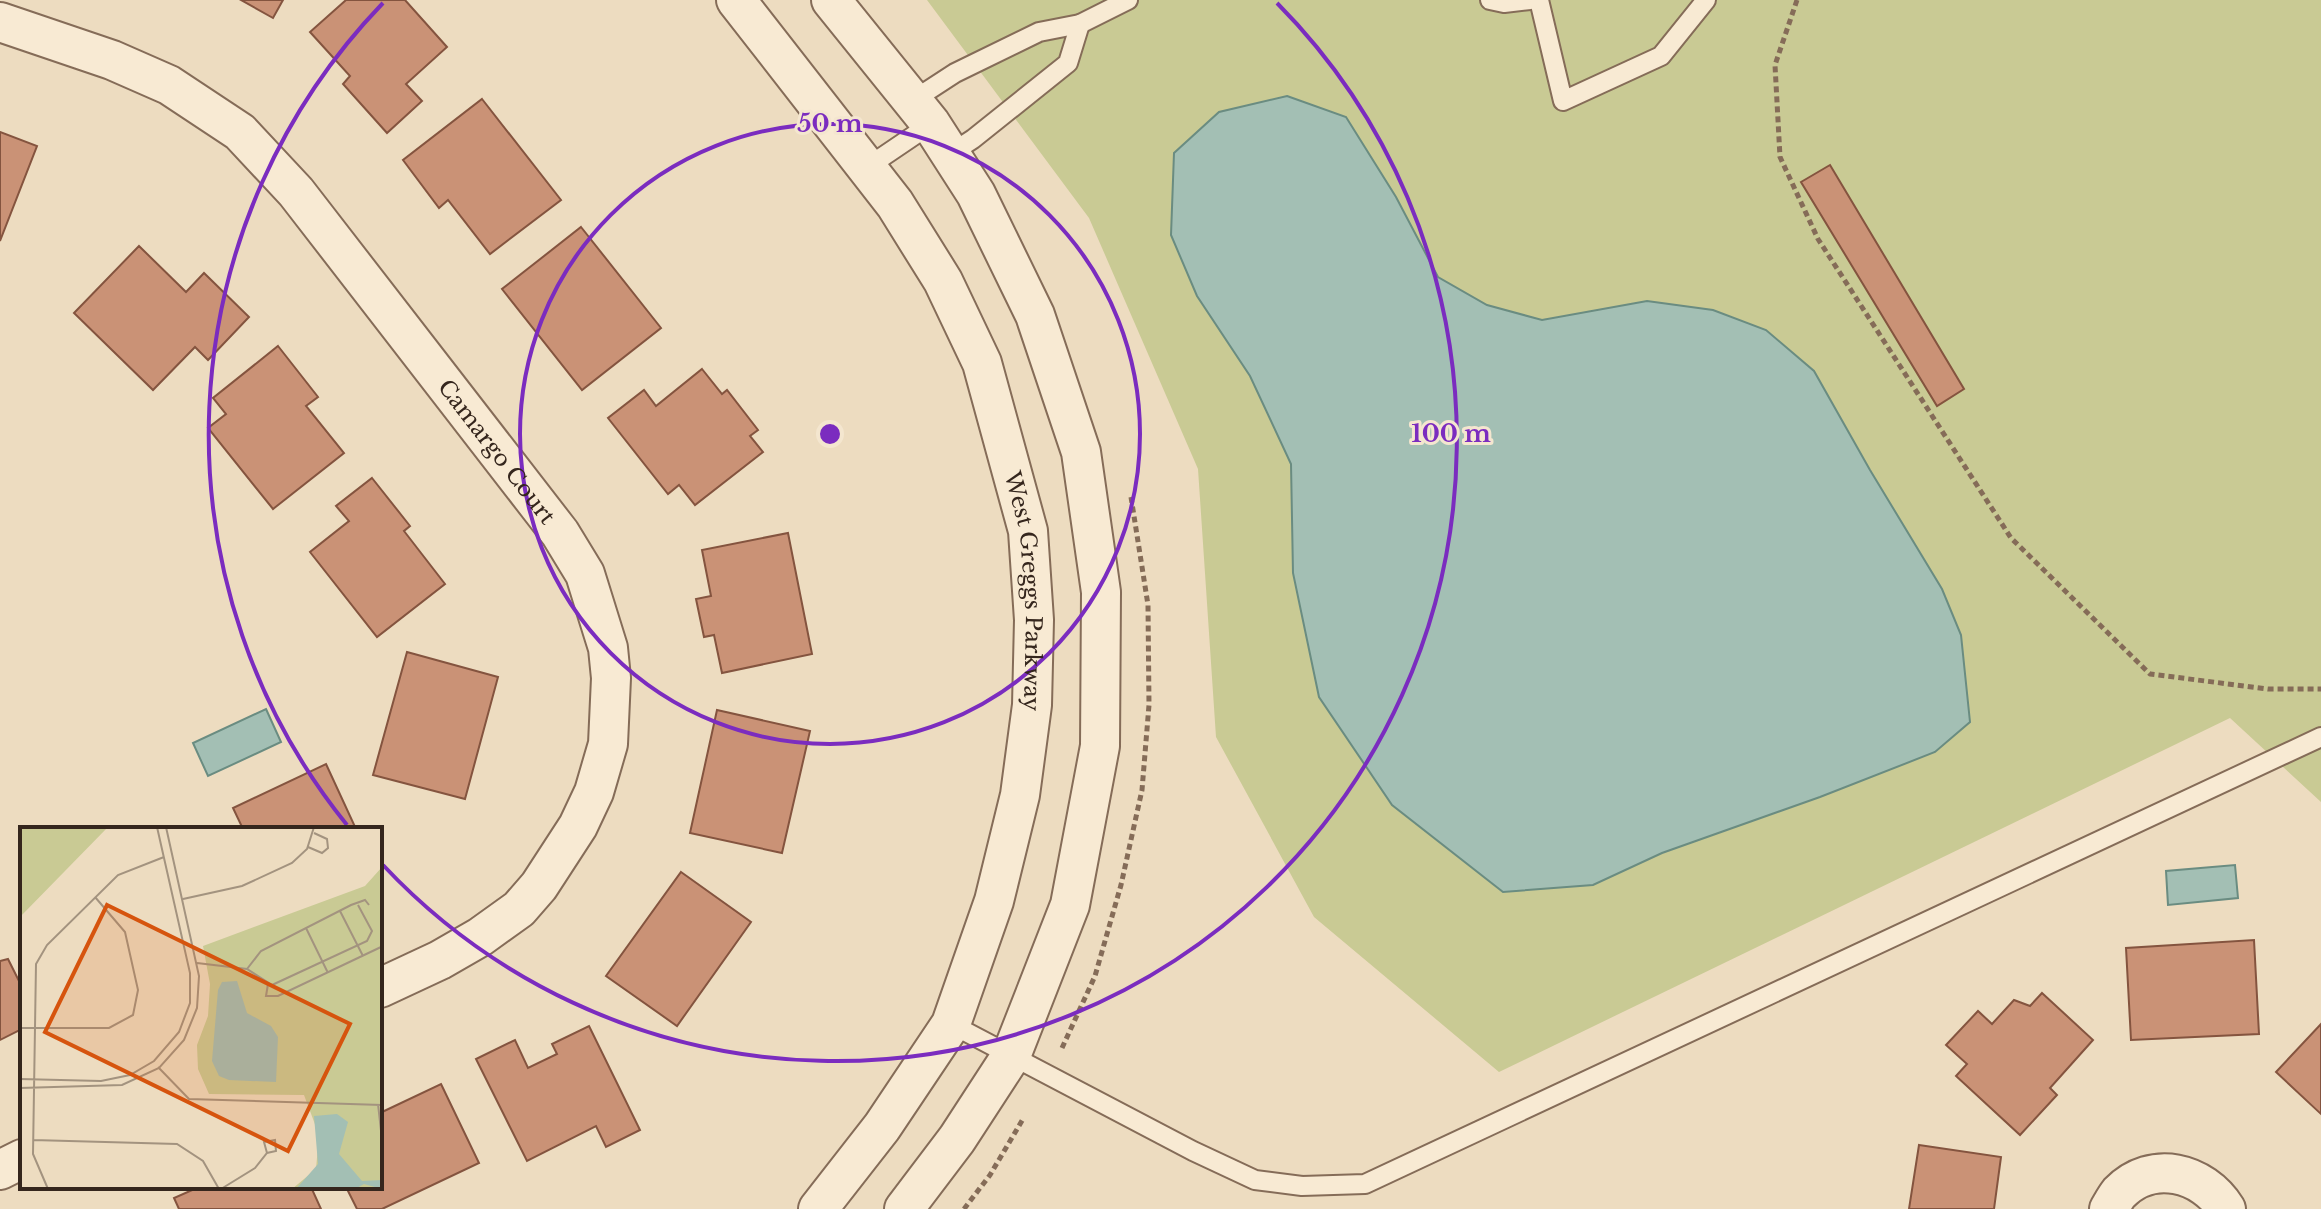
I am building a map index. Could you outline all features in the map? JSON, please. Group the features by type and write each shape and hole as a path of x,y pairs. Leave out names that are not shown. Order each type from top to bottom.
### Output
{"street":[{"name":"West Greggs Parkway","path":"736,0 895,204 943,281 982,363 1028,531 1034,620 1032,705 1020,795 994,901 951,1024 882,1127 818,1209"},
{"path":"831,0 931,126 976,194 1035,315 1081,452 1101,592 1100,746 1070,905 1011,1056 957,1139 904,1209"},
{"name":"Camargo Court","path":"0,22 112,60 169,85 240,132 296,192 560,533 585,574 608,648 611,678 608,744 594,792 578,826 539,886 519,909 440,960 382,987"},
{"path":"0,1170 20,1160"},
{"path":"2109,1209 2119,1194 2136,1180 2157,1174 2180,1174 2201,1182 2218,1196 2226,1209"}],"lane":[{"path":"866,168 931,126 955,73 1039,32 1080,24 1128,0"},
{"path":"1490,0 1504,3 1530,0"},
{"path":"1539,0 1563,101 1661,56 1706,0"},
{"path":"931,126 973,139 1068,63 1080,24"},
{"path":"951,1024 1193,1151 1255,1180 1302,1186 1365,1184 2321,737"}],"path":[{"path":"1797,0 1775,65 1780,157 1818,239 2011,538 2150,674 2268,689 2321,689"},
{"path":"964,1209 990,1175 1023,1119"}],"green space":[{"path":"927,0 2321,0 2321,802 2230,718 1499,1072 1314,917 1216,737 1198,469 1089,218"}],"shaded area":[{"path":"1287,96 1346,117 1396,197 1438,277 1487,305 1542,320 1647,301 1713,310 1766,330 1814,371 1942,589 1961,635 1970,722 1935,752 1662,853 1593,885 1503,892 1392,805 1319,697 1293,573 1291,464 1250,376 1197,296 1171,235 1174,153 1219,112"},
{"path":"266,709 281,742 208,776 193,743"},
{"path":"2235,865 2238,898 2168,905 2166,871"}],"building":[{"path":"241,0 283,0 273,18"},
{"path":"346,0 405,0 447,47 406,84 422,101 387,133 343,84 350,76 310,32"},
{"path":"482,99 561,200 490,254 448,200 439,208 403,160"},
{"path":"0,132 37,146 0,241"},
{"path":"1830,165 1964,389 1937,406 1801,182"},
{"path":"581,227 661,328 582,390 502,289"},
{"path":"139,246 186,292 204,273 249,317 208,360 195,347 153,390 74,313"},
{"path":"278,346 318,397 306,406 344,453 273,509 208,428 226,414 213,398"},
{"path":"702,369 722,394 727,390 758,430 750,436 763,452 695,505 679,485 668,494 608,418 644,390 656,406"},
{"path":"372,478 410,526 404,531 445,584 377,637 310,552 349,521 336,506"},
{"path":"788,533 812,654 722,673 714,635 704,637 696,599 711,596 702,550"},
{"path":"407,652 498,677 465,799 373,775"},
{"path":"717,710 810,731 782,853 690,833"},
{"path":"326,764 355,827 242,827 233,808"},
{"path":"681,872 751,922 677,1026 606,976"},
{"path":"2254,940 2259,1034 2131,1040 2126,948"},
{"path":"8,959 20,983 20,1030 0,1040 0,961"},
{"path":"2042,993 2093,1040 2050,1088 2057,1095 2020,1135 1956,1076 1967,1064 1946,1045 1978,1011 1992,1024 2014,1000 2030,1006"},
{"path":"2321,1024 2321,1114 2276,1072"},
{"path":"589,1026 640,1130 606,1147 596,1126 527,1161 476,1059 515,1040 528,1068 557,1054 552,1044"},
{"path":"441,1084 479,1163 382,1209 357,1209 347,1189 382,1189 382,1112"},
{"path":"1919,1145 2001,1157 1994,1209 1909,1209"},
{"path":"194,1189 312,1189 321,1209 179,1209 174,1198"}]}
